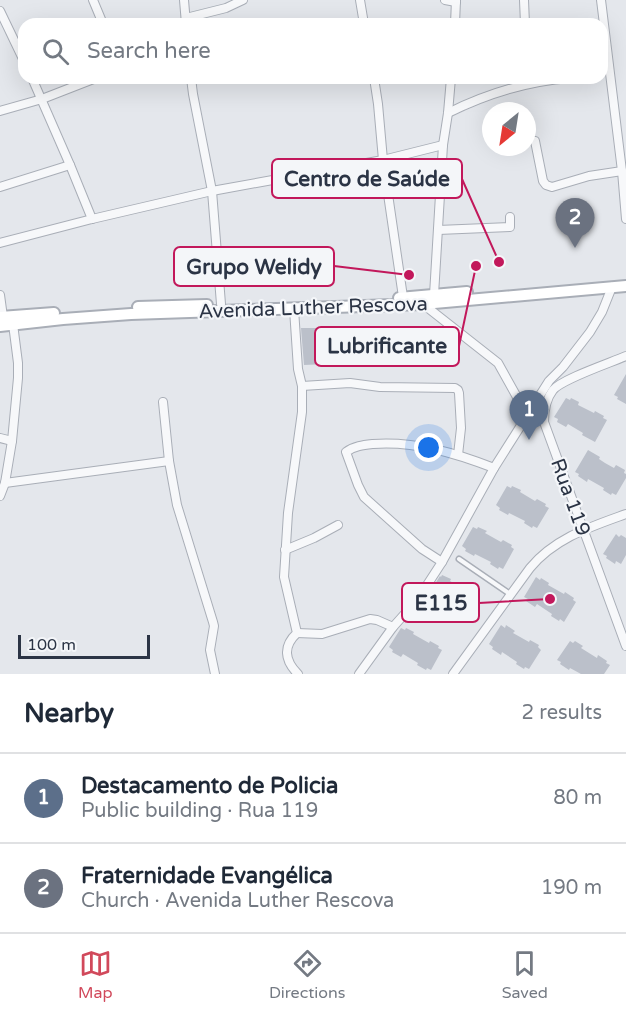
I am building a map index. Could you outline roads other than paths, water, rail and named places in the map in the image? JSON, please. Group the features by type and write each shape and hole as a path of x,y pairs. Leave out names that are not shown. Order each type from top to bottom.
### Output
{"main road":[{"name":"Avenida Luther Rescova","path":"1,320 149,306 403,297 626,280"},
{"name":"Avenida Luther Rescova","path":"1,320 13,324 131,314 423,304 626,286"}],"street":[{"path":"93,0 100,18"},
{"path":"184,0 186,18"},
{"path":"195,18 243,0"},
{"path":"360,0 363,18"},
{"path":"445,0 456,1 455,18"},
{"path":"524,0 525,18"},
{"path":"601,0 602,18"},
{"path":"0,13 18,49"},
{"path":"35,84 92,219"},
{"path":"0,111 42,99 81,84"},
{"path":"192,84 212,191 221,304"},
{"path":"375,84 383,160 403,297"},
{"path":"434,295 443,145 450,84"},
{"path":"448,112 471,101 522,84"},
{"path":"607,84 622,171 626,219"},
{"path":"0,243 212,191 383,160 443,145"},
{"path":"536,146 543,181 552,187 589,176 622,171"},
{"path":"0,187 70,165"},
{"path":"438,230 510,226 510,217"},
{"path":"358,674 393,627 418,599 527,415 549,381 590,332 602,312 612,287"},
{"path":"0,298 1,320"},
{"path":"423,304 498,363 527,415"},
{"path":"294,309 298,369 302,386 302,412 288,513 284,577 297,633"},
{"path":"0,496 12,441 18,378 13,324"},
{"name":"Rua 119","path":"626,356 564,382 554,389 544,410 544,422 626,646"},
{"path":"302,386 350,383 380,387 454,388 459,393 461,428 458,454"},
{"path":"163,402 177,505 214,626 210,650 215,674"},
{"path":"0,438 12,441"},
{"path":"442,562 422,549 364,497 346,452 363,445 393,443 458,454 494,468"},
{"path":"4,483 170,461"},
{"path":"453,674 540,556 554,545 584,530 626,514"},
{"path":"285,550 338,525"},
{"path":"298,674 289,663 287,647 297,633 322,634 370,619 393,627"}],"lane":[{"path":"459,559 511,594"}],"place":[{"name":"Fraternidade Evangélica","path":"575,248"},
{"name":"Centro de Saúde","path":"499,262"},
{"name":"Lubrificante","path":"476,266"},
{"name":"Grupo Welidy","path":"409,275"},
{"name":"Destacamento de Policia","path":"529,440"},
{"name":"E115","path":"550,599"}]}
